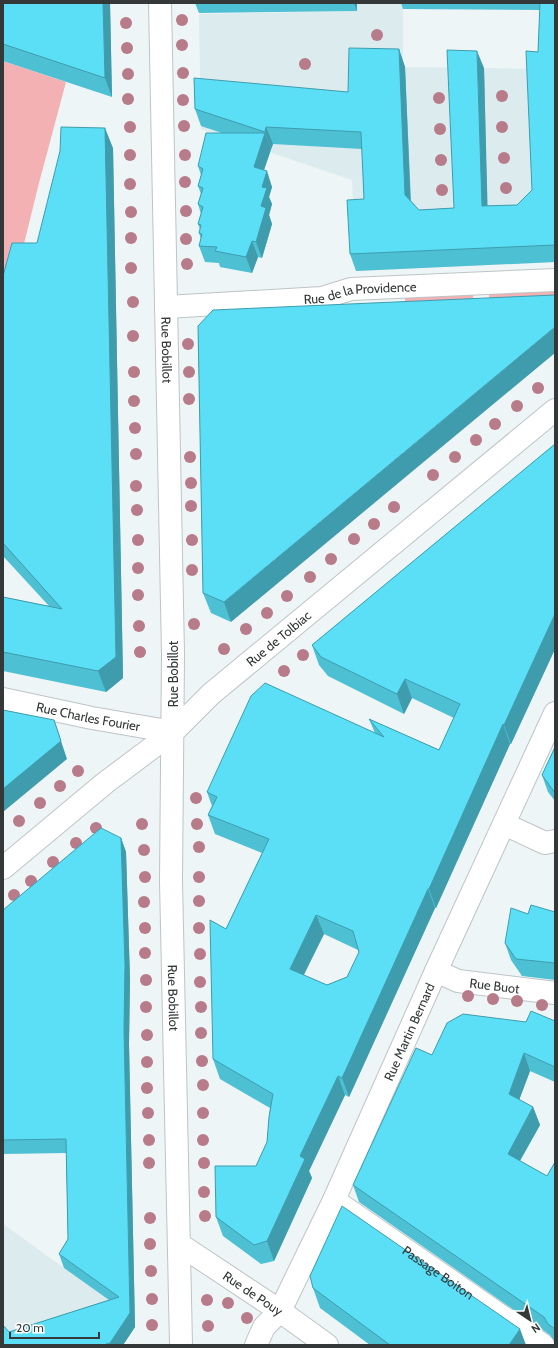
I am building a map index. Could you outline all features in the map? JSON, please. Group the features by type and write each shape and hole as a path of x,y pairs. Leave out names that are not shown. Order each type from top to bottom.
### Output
{"street":[{"name":"Rue Bobillot","path":"160,3 173,654 171,881 181,1345"},
{"name":"Rue de la Providence","path":"166,307 322,298 350,289 555,280"},
{"name":"Rue de Tolbiac","path":"3,868 105,783 173,732 210,694 555,410"},
{"name":"Rue Charles Fourier","path":"3,699 92,718 173,732"},
{"name":"Rue Martin Bernard","path":"256,1345 264,1327 280,1311 334,1200 436,971 555,713"},
{"path":"504,824 545,843 555,841"},
{"name":"Rue Buot","path":"436,971 458,981 555,993"},
{"name":"Passage Boiton","path":"334,1200 543,1345"},
{"name":"Rue de Pouy","path":"179,1244 280,1311 327,1345"}],"shaded area":[{"path":"357,3 403,3 403,67 555,69 555,262 356,271 352,180 201,129 199,14 357,11"},
{"path":"3,61 66,82 19,264 3,297"},
{"path":"555,291 555,309 490,312 489,294"},
{"path":"473,295 474,314 405,316 405,298"},
{"path":"3,1224 135,1319 135,1327 123,1345 3,1345"}],"building":[{"path":"3,3 103,3 105,78 3,44"},
{"path":"540,3 555,3 555,245 350,254 347,200 364,199 361,132 266,127 265,132 195,109 194,78 348,92 349,48 399,49 405,195 419,210 454,208 447,50 477,51 482,206 517,205 532,190 526,51 538,52"},
{"path":"61,127 105,128 116,657 98,671 3,652 3,597 62,609 3,543 3,276 12,243 37,243 60,151"},
{"path":"206,133 265,133 254,167 267,171 262,187 267,188 261,206 266,208 256,242 252,241 246,257 215,251 217,247 199,246 202,234 199,233 201,225 198,224 203,207 198,204 203,188 198,186 203,169 198,166"},
{"path":"555,295 555,327 224,602 203,593 198,326 213,310"},
{"path":"555,444 555,614 504,725 503,724 342,1078 338,1076 300,1156 305,1159 267,1241 254,1245 216,1217 215,1166 256,1166 267,1142 273,1094 213,1059 210,920 226,929 269,839 208,815 217,797 207,792 251,696 265,683 384,737 369,719 439,750 460,704 405,679 397,694 321,657 312,645","holes":["316,915 353,931 359,952 347,977 327,985 290,969"]},
{"path":"3,710 54,720 61,741 3,789"},
{"path":"555,747 555,793 542,775"},
{"path":"101,828 121,838 125,965 124,1030 130,1313 110,1343 103,1345 3,1345 3,1325 9,1332 119,1297 59,1254 68,1239 66,1139 3,1140 3,910"},
{"path":"531,905 555,912 555,963 516,959 505,943 511,908 528,914"},
{"path":"531,1011 555,1021 555,1067 524,1053 509,1094 533,1107 508,1154 547,1176 555,1162 555,1329 548,1324 544,1317 353,1185 416,1048 432,1055 447,1023 463,1014 526,1022"},
{"path":"342,1206 520,1329 509,1345 390,1345 313,1288 310,1276"}]}
